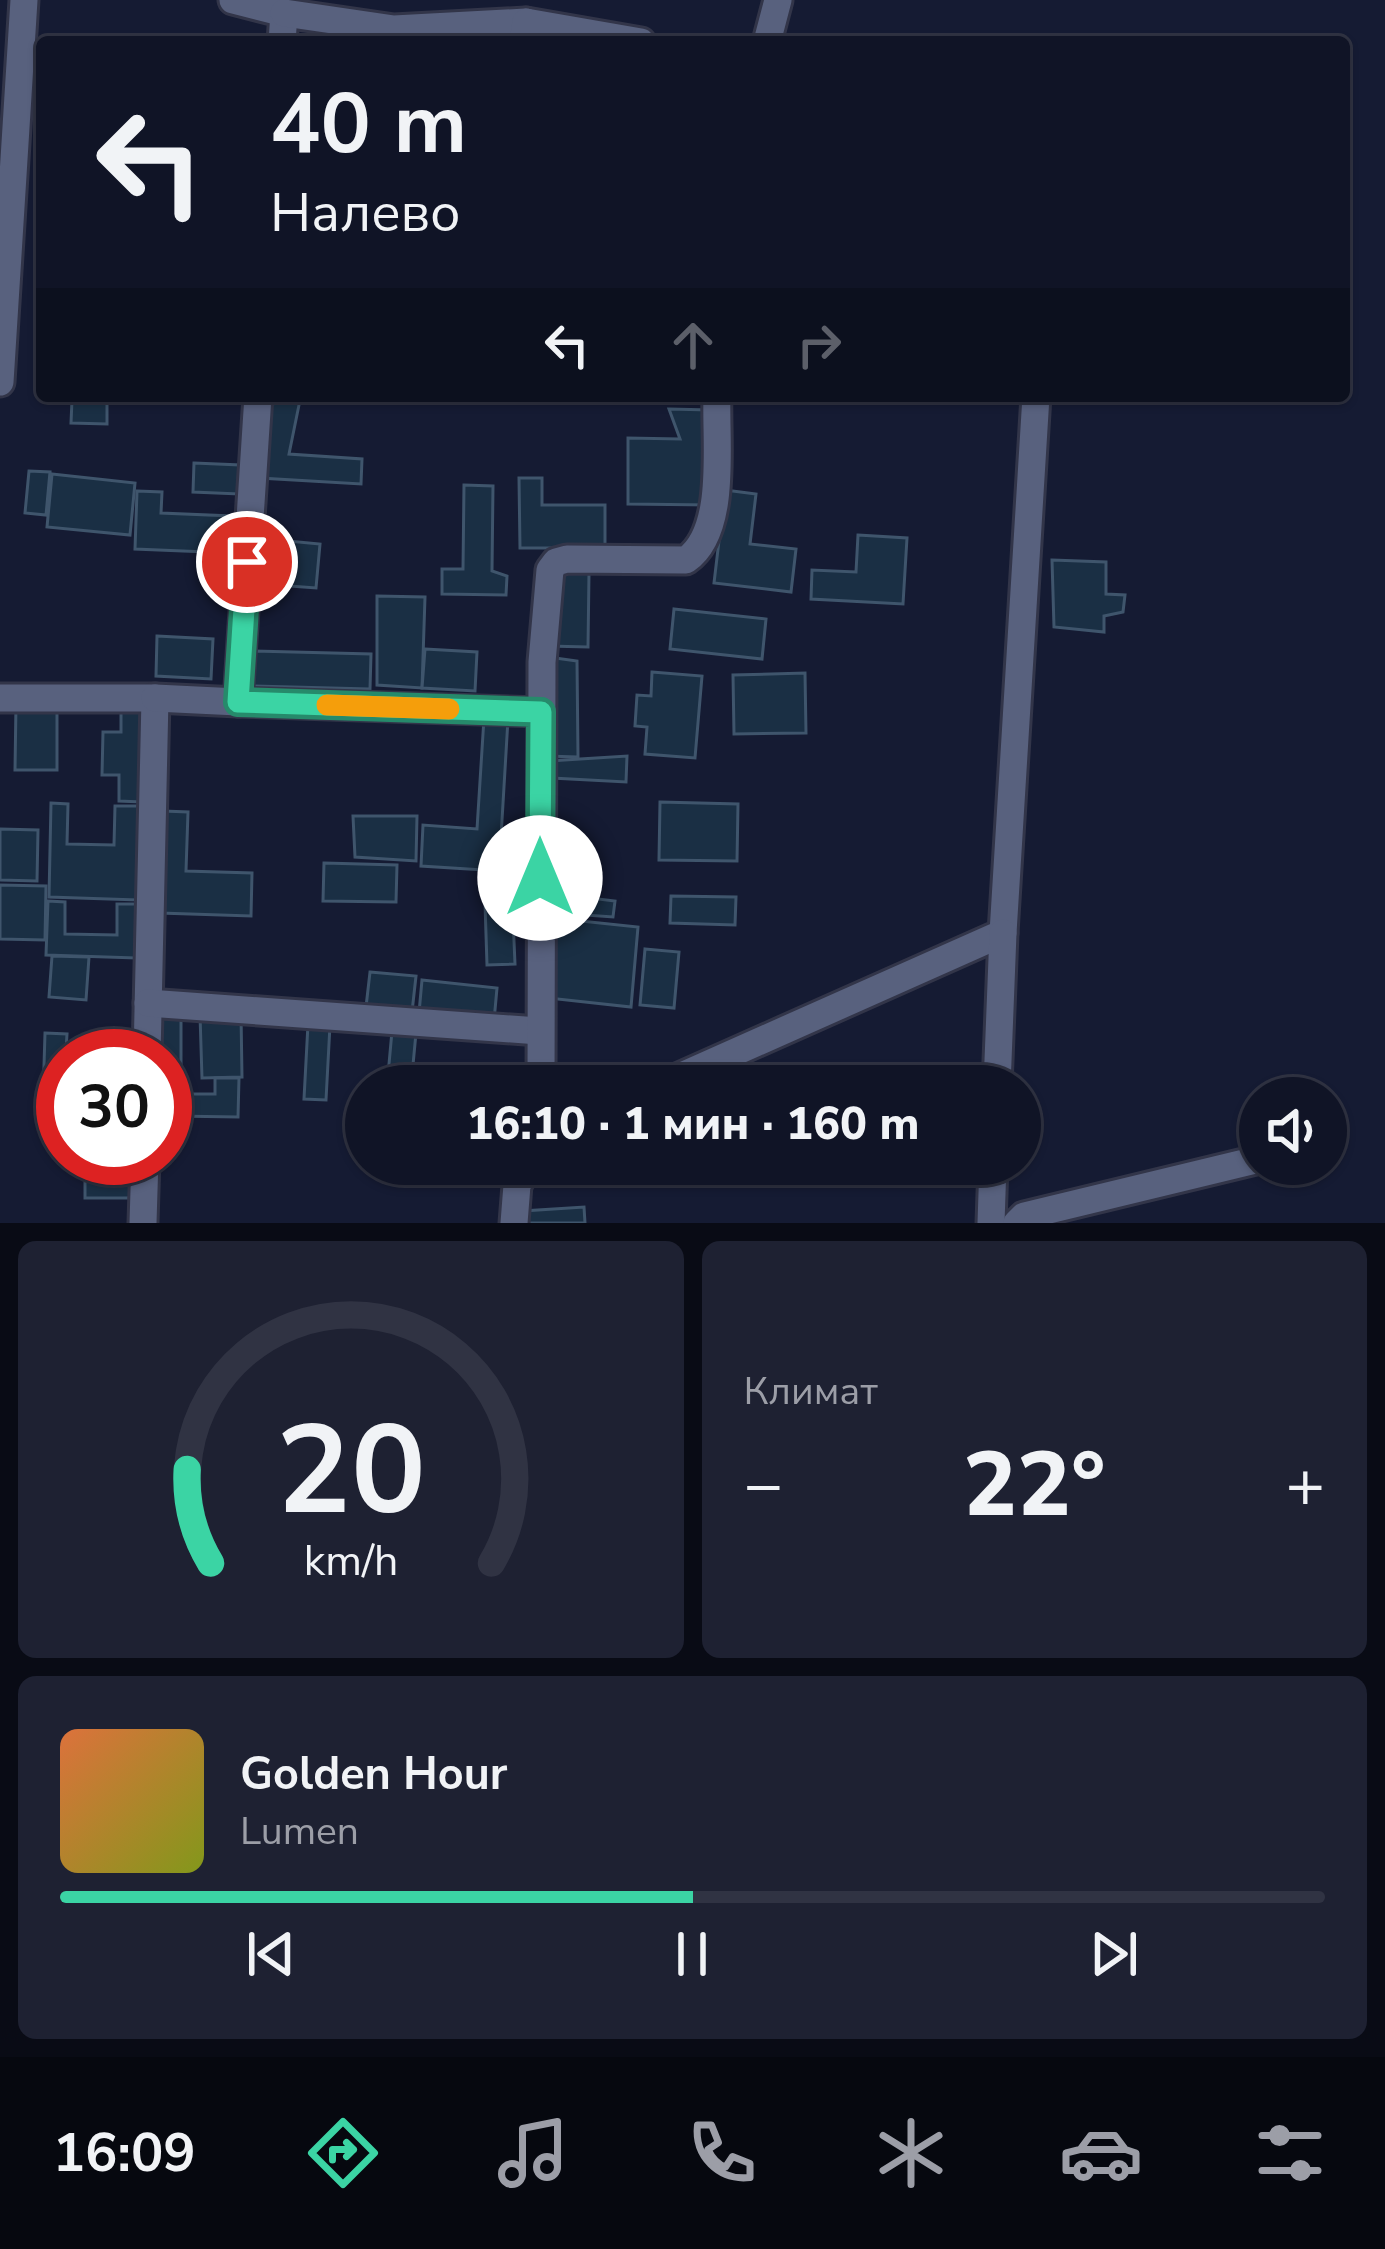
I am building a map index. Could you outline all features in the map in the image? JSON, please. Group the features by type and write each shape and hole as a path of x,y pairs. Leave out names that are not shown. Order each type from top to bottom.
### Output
{"street":[{"path":"0,382 24,0"},
{"path":"233,0 284,13 394,29 571,36"},
{"path":"769,36 778,0"},
{"path":"282,36 284,13"},
{"path":"238,702 258,402"},
{"path":"540,1065 541,712 550,570 567,559 686,560 695,554 716,502 717,402"},
{"path":"998,1065 1036,402"},
{"path":"0,698 154,698 541,712"},
{"path":"148,1029 154,698"},
{"path":"706,1065 1004,932"},
{"path":"148,1003 539,1030"},
{"path":"1017,1223 1024,1216 1239,1164"},
{"path":"143,1223 144,1185"},
{"path":"514,1223 518,1185"},
{"path":"991,1223 992,1185"}],"building":[{"path":"72,402 107,402 107,424 71,423"},
{"path":"300,402 289,454 362,459 361,484 260,478 264,405"},
{"path":"669,409 710,410 710,505 628,504 628,438 680,439"},
{"path":"194,463 240,465 239,494 193,492"},
{"path":"29,471 50,472 46,515 25,513"},
{"path":"52,474 135,483 130,535 47,527"},
{"path":"519,478 542,478 542,505 605,505 605,548 520,548"},
{"path":"464,485 493,486 492,571 507,576 506,595 442,594 442,569 463,569"},
{"path":"725,490 756,494 750,544 796,549 791,592 714,583"},
{"path":"137,491 162,492 161,513 232,516 231,553 135,549"},
{"path":"858,535 907,538 903,604 811,599 812,570 856,572"},
{"path":"267,539 320,544 316,588 263,584"},
{"path":"1052,560 1106,562 1106,594 1125,595 1123,612 1104,616 1104,632 1054,627"},
{"path":"550,572 589,573 588,647 548,646"},
{"path":"377,596 425,597 422,688 377,685"},
{"path":"674,609 766,619 762,659 670,649"},
{"path":"157,636 213,639 211,679 156,676"},
{"path":"425,649 477,652 475,691 422,688"},
{"path":"253,651 371,654 370,689 252,686"},
{"path":"548,657 577,661 578,757 546,756"},
{"path":"652,672 702,676 695,758 645,754 647,727 635,726 637,695 651,696"},
{"path":"805,673 806,733 734,734 733,675"},
{"path":"16,704 57,704 57,770 15,770"},
{"path":"121,706 144,707 142,802 119,801 119,775 102,775 103,732 121,732"},
{"path":"484,718 508,719 499,871 421,866 423,825 477,829"},
{"path":"627,756 626,782 552,778 549,761"},
{"path":"660,802 738,804 737,861 659,860"},
{"path":"51,803 68,804 67,844 114,845 115,806 140,806 138,900 49,897"},
{"path":"163,811 188,812 186,871 252,873 251,916 160,913"},
{"path":"353,816 417,816 416,861 355,857"},
{"path":"0,829 38,830 37,881 0,880"},
{"path":"545,860 574,860 573,896 615,901 613,917 543,912"},
{"path":"324,863 397,865 396,902 323,901"},
{"path":"511,872 515,964 487,965 484,873"},
{"path":"0,885 46,886 45,940 0,939"},
{"path":"671,896 736,897 735,925 670,923"},
{"path":"48,901 65,902 65,934 117,935 117,904 138,904 136,958 46,955"},
{"path":"543,917 638,927 631,1007 539,997"},
{"path":"645,949 679,952 674,1008 640,1005"},
{"path":"52,956 89,957 86,1000 49,997"},
{"path":"370,972 416,976 412,1012 366,1007"},
{"path":"422,980 497,988 494,1021 419,1013"},
{"path":"159,1009 181,1009 181,1029 159,1029"},
{"path":"241,1014 242,1077 202,1078 200,1015"},
{"path":"308,1024 330,1025 326,1100 304,1099"},
{"path":"392,1031 416,1033 413,1065 389,1065"},
{"path":"215,1078 239,1078 238,1117 192,1116 192,1094 215,1094"},
{"path":"85,1185 133,1185 133,1198 85,1198"},
{"path":"584,1207 585,1223 524,1223 523,1211"}],"slow traffic":[{"path":"327,705 449,709"}],"route":[{"path":"247,562 238,702 541,712 540,878"}]}
